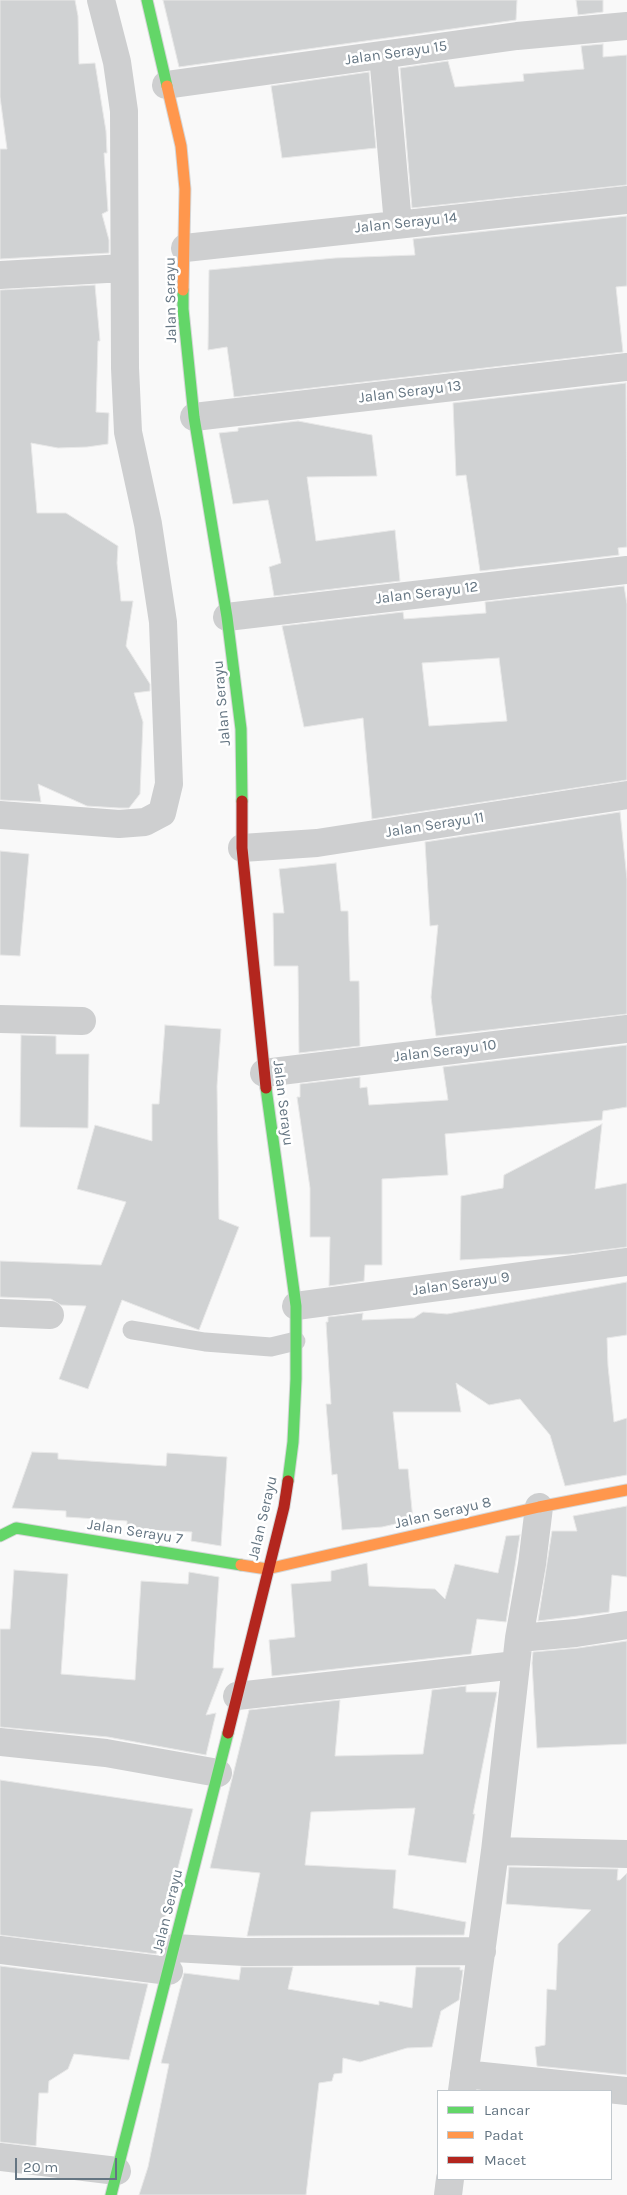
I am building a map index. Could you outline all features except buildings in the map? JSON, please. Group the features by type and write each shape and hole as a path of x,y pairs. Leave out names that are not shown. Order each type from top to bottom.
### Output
{"street":[{"path":"0,815 119,824 145,822 162,814 169,784 163,622 148,524 128,432 124,268 124,111 117,62 101,0"},
{"name":"Jalan Serayu","path":"114,2183 218,1773 266,1568 284,1507 293,1442 296,1341 296,1306 264,1073 242,848 241,729 227,617 194,417 183,308 185,189 181,146 147,0"},
{"name":"Jalan Serayu 15","path":"166,85 517,36 627,26"},
{"path":"382,55 398,224"},
{"name":"Jalan Serayu 14","path":"185,248 627,200"},
{"path":"0,276 124,268"},
{"name":"Jalan Serayu 13","path":"194,417 627,367"},
{"name":"Jalan Serayu 12","path":"227,617 627,570"},
{"name":"Jalan Serayu 11","path":"242,848 317,842 627,795"},
{"path":"0,1019 82,1020"},
{"name":"Jalan Serayu 10","path":"264,1073 627,1029"},
{"name":"Jalan Serayu 9","path":"296,1306 627,1262"},
{"path":"0,1314 50,1315"},
{"name":"Jalan Serayu 8","path":"266,1568 539,1507 627,1490"},
{"path":"539,1507 532,1564 517,1651 495,1851 463,2083 606,2090"},
{"name":"Jalan Serayu 7","path":"0,1536 16,1528 266,1568"},
{"path":"237,1696 517,1651 576,1633 627,1625"},
{"path":"0,1742 106,1753 218,1773"},
{"path":"495,1851 627,1854"},
{"path":"0,1950 172,1959 253,1952 482,1952"},
{"path":"612,2090 627,2091"},
{"path":"0,2157 114,2183"},
{"path":"448,2195 450,2180"}],"lane":[{"path":"132,1330 205,1342 271,1347 296,1341"}],"traffic: fast":[{"path":"147,0 167,86"},
{"path":"183,290 183,309 194,417 227,617 241,729 242,801"},
{"path":"266,1088 296,1306 296,1379 293,1442 288,1481"},
{"path":"0,1536 16,1528 241,1565"},
{"path":"111,2195 228,1733"}],"traffic: slow":[{"path":"167,86 181,146 185,189 183,290"},
{"path":"241,1565 267,1569 539,1507 627,1490"}],"traffic: jam":[{"path":"242,801 242,848 266,1088"},
{"path":"228,1733 284,1507 288,1481"}]}
